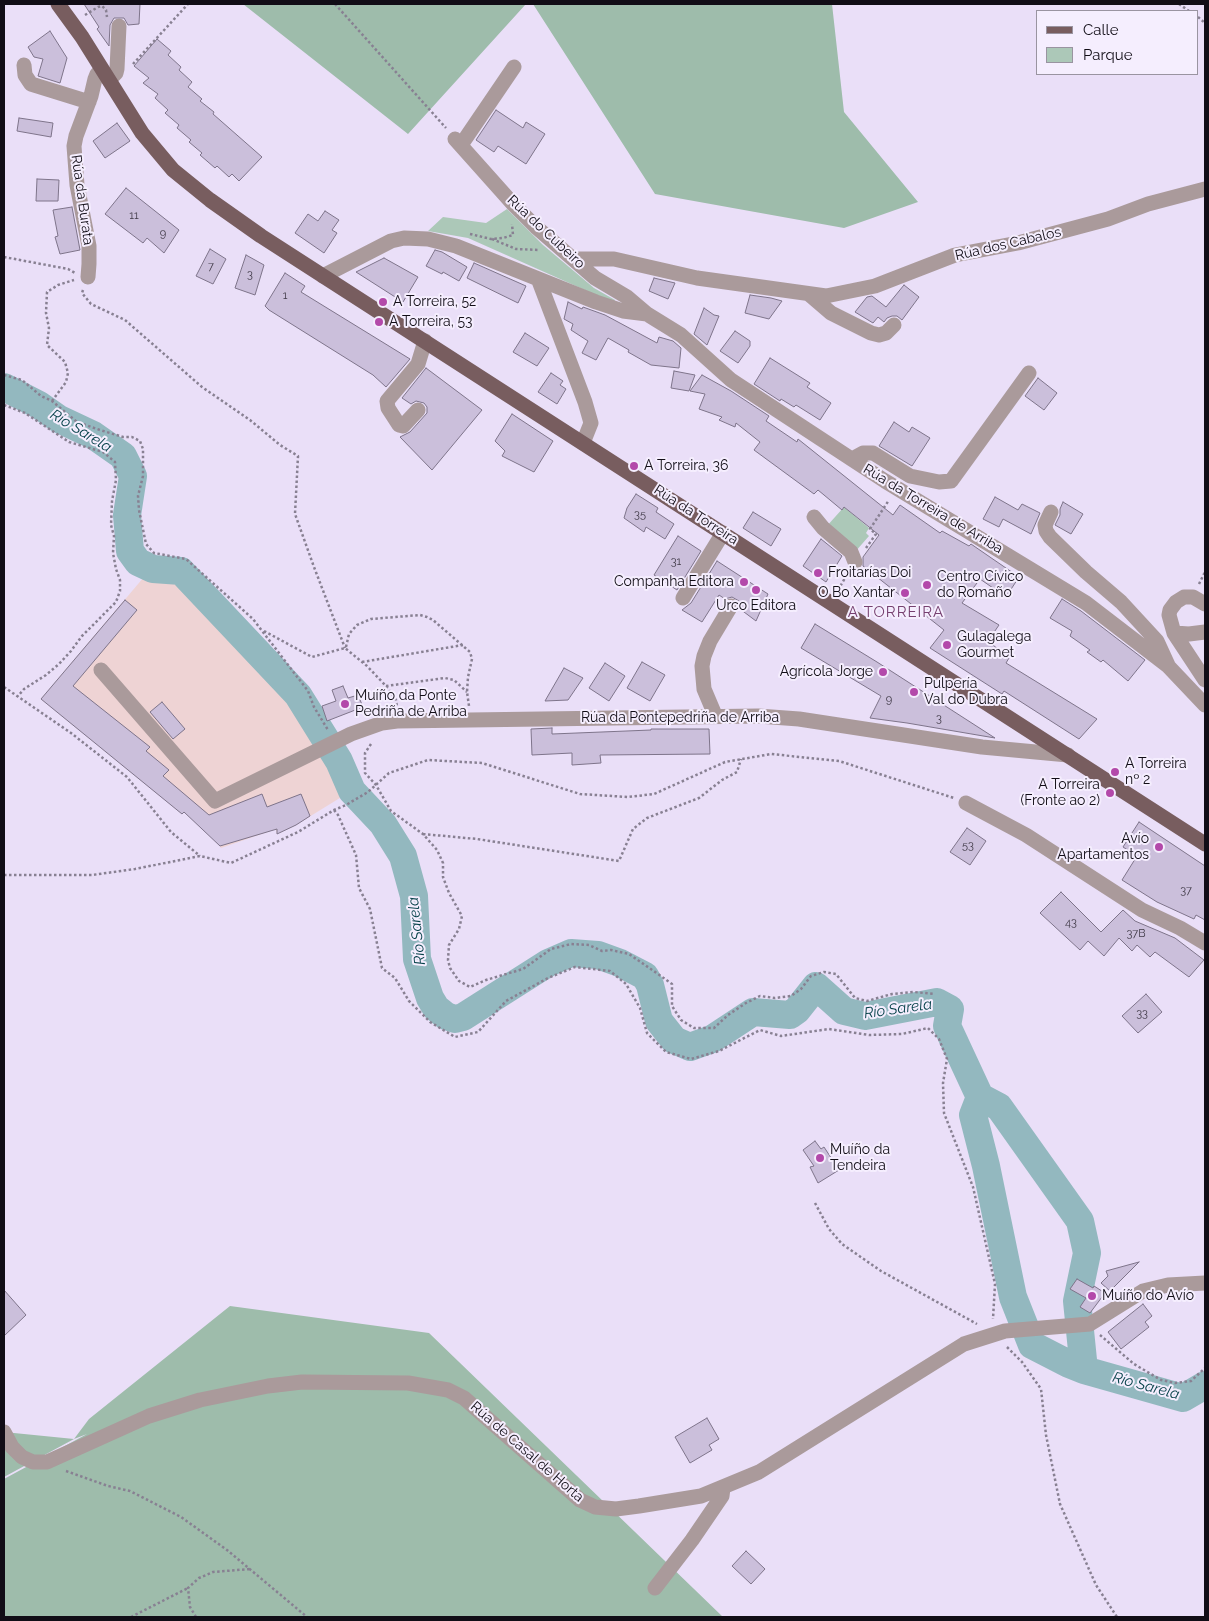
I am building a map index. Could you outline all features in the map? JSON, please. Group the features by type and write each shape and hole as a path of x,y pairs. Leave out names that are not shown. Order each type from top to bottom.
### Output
{"main road":[{"name":"Rúa da Torreira","path":"58,4 142,132 158,153 189,184 230,215 1205,844"}],"street":[{"name":"Rúa da Burata","path":"88,277 89,246 77,185 74,146 97,74 116,73 118,61 113,23"},
{"path":"24,65 25,75 31,84 89,102"},
{"path":"458,142 514,68"},
{"name":"Rúa do Cubeiro","path":"458,142 536,227 595,278 627,297 647,314"},
{"name":"Rúa dos Cabalos","path":"575,259 614,259 696,278 826,296 875,286 955,255 1018,243 1108,219 1148,204 1205,189"},
{"name":"Rúa da Torreira de Arriba","path":"324,276 391,241 416,238 456,246 539,280 623,311 647,314 681,335 731,380 852,459 1086,603 1168,666 1205,704"},
{"path":"539,280 591,423 583,443"},
{"path":"810,295 831,313 871,333 886,333 894,325"},
{"path":"418,410 404,426 399,425 388,408 387,401 418,364 425,341"},
{"name":"Rúa da Torreira de Arriba","path":"852,459 863,453 873,453 910,476 939,482 951,481 1029,373"},
{"path":"1051,512 1045,524 1046,531 1050,537 1121,602 1157,641 1168,666"},
{"path":"814,517 823,528 851,552 855,562"},
{"path":"683,598 723,533"},
{"path":"1199,595 1180,599 1170,610 1169,620 1174,633 1205,680"},
{"path":"716,715 704,689 702,666 710,641 731,606"},
{"path":"1174,633 1205,632"},
{"name":"Rúa da Pontepedriña de Arriba","path":"101,670 215,801 352,734 390,722 716,715 758,716 792,718 982,747 1068,755"},
{"path":"966,803 1026,835 1142,910 1180,928 1205,943"},
{"name":"Rúa de Casal de Horta","path":"47,1462 149,1416 200,1400 268,1386 302,1382 408,1383 456,1392 492,1421 580,1500 595,1506 616,1509 668,1502 701,1496 759,1472 964,1344 1000,1332 1087,1325 1143,1291 1168,1285 1205,1283"},
{"path":"4,1432 12,1447 22,1457 33,1462 47,1462"},
{"path":"655,1588 692,1540 722,1496 723,1488"}],"path":[{"path":"144,52 188,4"},
{"path":"335,4 458,142"},
{"path":"81,17 102,6 113,23"},
{"path":"490,239 513,235 511,220"},
{"path":"467,233 516,249 543,250"},
{"path":"4,258 68,270 88,277"},
{"path":"52,401 66,382 68,373 64,362 47,345 49,328 46,313 47,292 58,285 88,277"},
{"path":"88,277 82,293 91,304 125,320 202,387 250,420 280,445 298,456 296,514 314,568 345,648 386,686 396,700 390,722 377,734 365,753 365,773 376,785 391,811 423,834 437,850 443,863 443,877 449,894 462,916 459,929 449,945 448,960 450,968 459,981 470,987 522,969 551,949 571,944 589,946 602,951 611,950 628,954 672,984 672,1006 681,1020 694,1028 714,1028 728,1015 760,996 775,998 791,996 801,989 811,976 824,972 836,974 855,998 867,1001 892,994 914,992 934,994"},
{"path":"4,375 22,380 41,396 52,401 77,422 124,437 132,437 140,441 143,476 138,496 146,544 154,553 186,559 231,598 264,631 308,691 321,719"},
{"path":"4,405 25,413 69,442 103,452 115,462 116,480 111,525 114,536 116,569 120,580 120,590 116,602 95,622 59,664 24,689 18,696"},
{"path":"866,548 876,534 870,529 885,507"},
{"path":"1199,595 1205,572"},
{"path":"345,648 349,634 357,626 371,619 420,615 433,620 470,652 472,659 467,692 471,720"},
{"path":"264,631 279,638 295,650 312,657 345,648"},
{"path":"362,662 463,645"},
{"path":"386,686 445,678 454,680 467,692"},
{"path":"4,687 72,733 127,777 171,832 200,856"},
{"path":"4,875 92,875 135,869 200,856 231,863 298,832 334,810 346,805 368,792 389,773 428,760 482,762 580,794 628,797 654,794 725,762 771,754 839,761 966,803"},
{"path":"423,834 477,839 619,862 633,829 647,818 699,798 722,780 737,772 740,759"},
{"path":"334,810 356,855 359,888 370,909 382,968 395,978 410,1001 430,1022 454,1036 478,1032 506,1001 548,978 575,967 610,971 626,984 640,1008 647,1033 666,1052 691,1059 720,1052 760,1030 781,1036 830,1030 868,1035 902,1034 928,1028 939,1039 947,1059 943,1083 944,1113 973,1187 995,1284 992,1314 1000,1332 1041,1389 1046,1435 1060,1504 1096,1585 1117,1617"},
{"path":"815,1203 829,1229 842,1244 859,1256 908,1286 1000,1332"},
{"path":"1087,1325 1134,1364 1161,1380 1175,1383 1191,1381 1205,1368"},
{"path":"47,1462 100,1483 130,1491 181,1517 250,1569 307,1617"},
{"path":"131,1617 188,1588 199,1578 213,1572 250,1569"},
{"path":"188,1588 190,1606 196,1617"}],"shaded area":[{"path":"149,571 179,579 264,665 289,693 321,741 348,793 296,825 277,834 276,829 221,848 216,841 184,812 182,814 41,699"}],"green space":[{"path":"243,4 526,4 408,134"},
{"path":"533,4 832,4 844,112 918,202 844,228 655,194"},
{"path":"507,209 543,245 594,288 615,300 614,303 468,238 428,231 443,217 486,223"},
{"path":"844,507 869,528 866,533 869,536 855,552 826,527"},
{"path":"230,1306 429,1333 723,1617 4,1617 4,1479 87,1434 74,1439 89,1419"},
{"path":"4,1432 74,1439 4,1477"}],"building":[{"path":"84,4 140,4 139,24 128,25 124,18 114,18 110,25 109,46 97,29 99,27"},
{"path":"50,31 67,58 60,83 38,76 43,59 34,57 28,47"},
{"path":"157,39 171,51 168,55 181,67 179,70 192,82 188,87 202,99 200,101 262,157 239,181 232,174 229,177 217,166 215,168 200,155 202,153 189,142 191,140 177,128 179,125 165,113 168,110 155,98 158,94 143,83 149,78 134,66"},
{"path":"496,110 523,128 526,122 545,134 526,164 498,146 494,152 476,140"},
{"path":"19,118 53,123 51,137 17,131"},
{"path":"117,123 130,141 105,158 93,141"},
{"path":"37,179 59,180 58,201 36,201"},
{"path":"126,188 179,230 164,253 147,238 143,243 105,214"},
{"path":"72,207 80,250 60,254 55,237 58,236 53,210"},
{"path":"325,211 339,220 332,230 337,233 324,253 295,233 308,214 318,221"},
{"path":"210,249 226,259 213,284 196,276"},
{"path":"435,250 442,252 467,267 459,281 443,272 442,274 426,266"},
{"path":"246,255 264,265 255,295 235,288"},
{"path":"384,258 418,277 403,302 356,272"},
{"path":"474,263 526,286 518,303 467,278"},
{"path":"285,273 305,286 301,292 410,359 386,387 373,375 265,306"},
{"path":"654,278 675,283 668,299 649,291"},
{"path":"904,285 919,297 902,320 897,316 892,316 884,322 878,317 873,323 855,312 867,297 872,296 886,307"},
{"path":"750,295 782,301 769,319 745,313"},
{"path":"568,302 582,309 583,307 605,315 657,343 659,337 673,341 681,348 679,368 651,365 608,338 596,360 582,353 588,341 571,330 573,324 564,319"},
{"path":"704,308 719,316 707,345 694,334"},
{"path":"735,331 750,341 750,346 738,363 720,351"},
{"path":"525,333 549,348 537,366 513,352"},
{"path":"770,358 810,383 807,387 831,403 820,420 796,405 794,407 781,399 780,401 754,384"},
{"path":"426,368 482,410 432,470 400,437 410,432 427,413 427,407 424,403 416,401 411,404 402,398"},
{"path":"674,371 695,375 689,391 671,388"},
{"path":"551,373 563,381 560,385 566,389 557,404 538,392"},
{"path":"702,375 769,416 766,421 797,442 798,439 893,515 900,505 940,533 942,531 969,546 971,544 1019,577 1006,597 980,579 962,603 999,625 988,641 1009,658 1006,663 1097,719 1079,739 1004,691 1002,694 930,648 944,630 863,566 863,557 879,535 844,507 842,510 818,490 814,494 754,450 760,442 736,423 735,427 719,420 722,417 699,409 705,394 690,391"},
{"path":"1038,378 1057,393 1044,410 1025,396"},
{"path":"512,414 553,441 534,472 502,456 505,451 495,441"},
{"path":"894,422 909,432 912,427 930,438 912,466 879,446"},
{"path":"636,494 658,508 656,512 674,524 665,539 646,527 644,532 624,518 627,508"},
{"path":"995,497 1018,510 1022,504 1040,513 1031,534 1003,519 999,527 983,519"},
{"path":"1063,502 1083,514 1071,534 1055,525"},
{"path":"753,512 781,529 771,546 743,528"},
{"path":"678,536 701,551 677,590 654,575"},
{"path":"821,539 842,556 826,582 803,566"},
{"path":"717,561 768,594 756,621 740,609 739,601 732,597 725,599 719,595 702,622 682,610 691,603"},
{"path":"1062,599 1081,611 1145,660 1128,681 1103,660 1101,662 1087,652 1090,650 1070,636 1072,631 1050,618"},
{"path":"125,600 137,610 73,686 150,747 146,751 169,770 163,776 209,815 262,794 267,807 301,794 310,816 277,834 277,829 220,846 184,812 182,814 41,699"},
{"path":"815,624 995,738 870,718 881,696 801,648"},
{"path":"642,662 665,675 650,701 627,688"},
{"path":"605,663 625,676 609,701 589,688"},
{"path":"564,668 583,678 568,700 545,701"},
{"name":"Muíño da Ponte Pedriña de Arriba","path":"343,686 348,698 358,695 363,707 327,721 322,706 336,701 332,690"},
{"path":"162,702 185,729 173,739 150,712"},
{"path":"552,728 552,734 651,729 709,729 710,754 600,755 601,763 572,765 572,753 532,755 531,729"},
{"path":"1139,822 1205,866 1205,920 1196,915 1194,919 1157,902 1122,880 1137,856 1123,847"},
{"path":"967,828 986,841 970,865 950,852"},
{"path":"1061,892 1101,932 1123,910 1135,921 1175,938 1204,960 1189,977 1155,952 1150,957 1137,945 1132,951 1119,938 1104,956 1088,941 1080,950 1040,913"},
{"path":"1146,994 1162,1012 1138,1033 1122,1016"},
{"name":"Muíño da Tendeira","path":"815,1141 821,1149 824,1147 839,1170 818,1183 810,1167 814,1166 803,1150"},
{"path":"1139,1262 1110,1291 1101,1283 1108,1276 1106,1271"},
{"name":"Muíño do Avío","path":"1077,1279 1105,1293 1090,1313 1080,1307 1086,1298 1070,1289"},
{"path":"4,1290 26,1315 4,1336"},
{"path":"1143,1304 1152,1316 1145,1322 1149,1327 1121,1349 1108,1332"},
{"path":"707,1418 719,1439 709,1445 712,1450 690,1463 675,1437"},
{"path":"746,1551 765,1569 751,1584 732,1566"}],"waterway":[{"name":"Río Sarela","path":"4,387 39,405 59,419 93,435 123,456 133,476 127,515 130,551 138,562 153,569 181,571 298,695 339,761 352,791 383,824 403,856 414,896 417,959 430,998 436,1008 446,1016 455,1019 463,1017 548,963 571,953 598,955 620,963 645,976 650,985 659,1021 674,1040 690,1047 712,1039 753,1012 790,1015 797,1010 816,986 844,1011 865,1016 937,1002 950,1009 947,1026 980,1097 999,1107 1080,1221 1087,1253 1077,1301 1084,1370 1183,1398 1205,1385"},
{"name":"Río Sarela","path":"980,1097 973,1115 986,1166 1013,1297 1032,1345 1084,1370"}],"place":[{"name":"A Torreira, 52","path":"383,302"},
{"name":"A Torreira, 53","path":"379,322"},
{"name":"A Torreira, 36","path":"634,466"},
{"name":"Froitarías Doi","path":"818,573"},
{"name":"Companha Editora","path":"744,582"},
{"name":"Centro Cívico do Romaño","path":"927,585"},
{"name":"Urco Editora","path":"756,590"},
{"name":"O Bo Xantar","path":"905,593"},
{"name":"Gulagalega Gourmet","path":"947,645"},
{"name":"Agrícola Jorge","path":"883,672"},
{"name":"Pulpería Val do Dubra","path":"914,692"},
{"name":"Muíño da Ponte Pedriña de Arriba","path":"345,704"},
{"name":"A Torreira nº 2","path":"1115,772"},
{"name":"A Torreira (Fronte ao 2)","path":"1110,793"},
{"name":"Avío Apartamentos","path":"1159,847"},
{"name":"Muíño da Tendeira","path":"820,1158"},
{"name":"Muíño do Avío","path":"1092,1296"}],"district":[{"name":"A TORREIRA","path":"896,612"}]}
